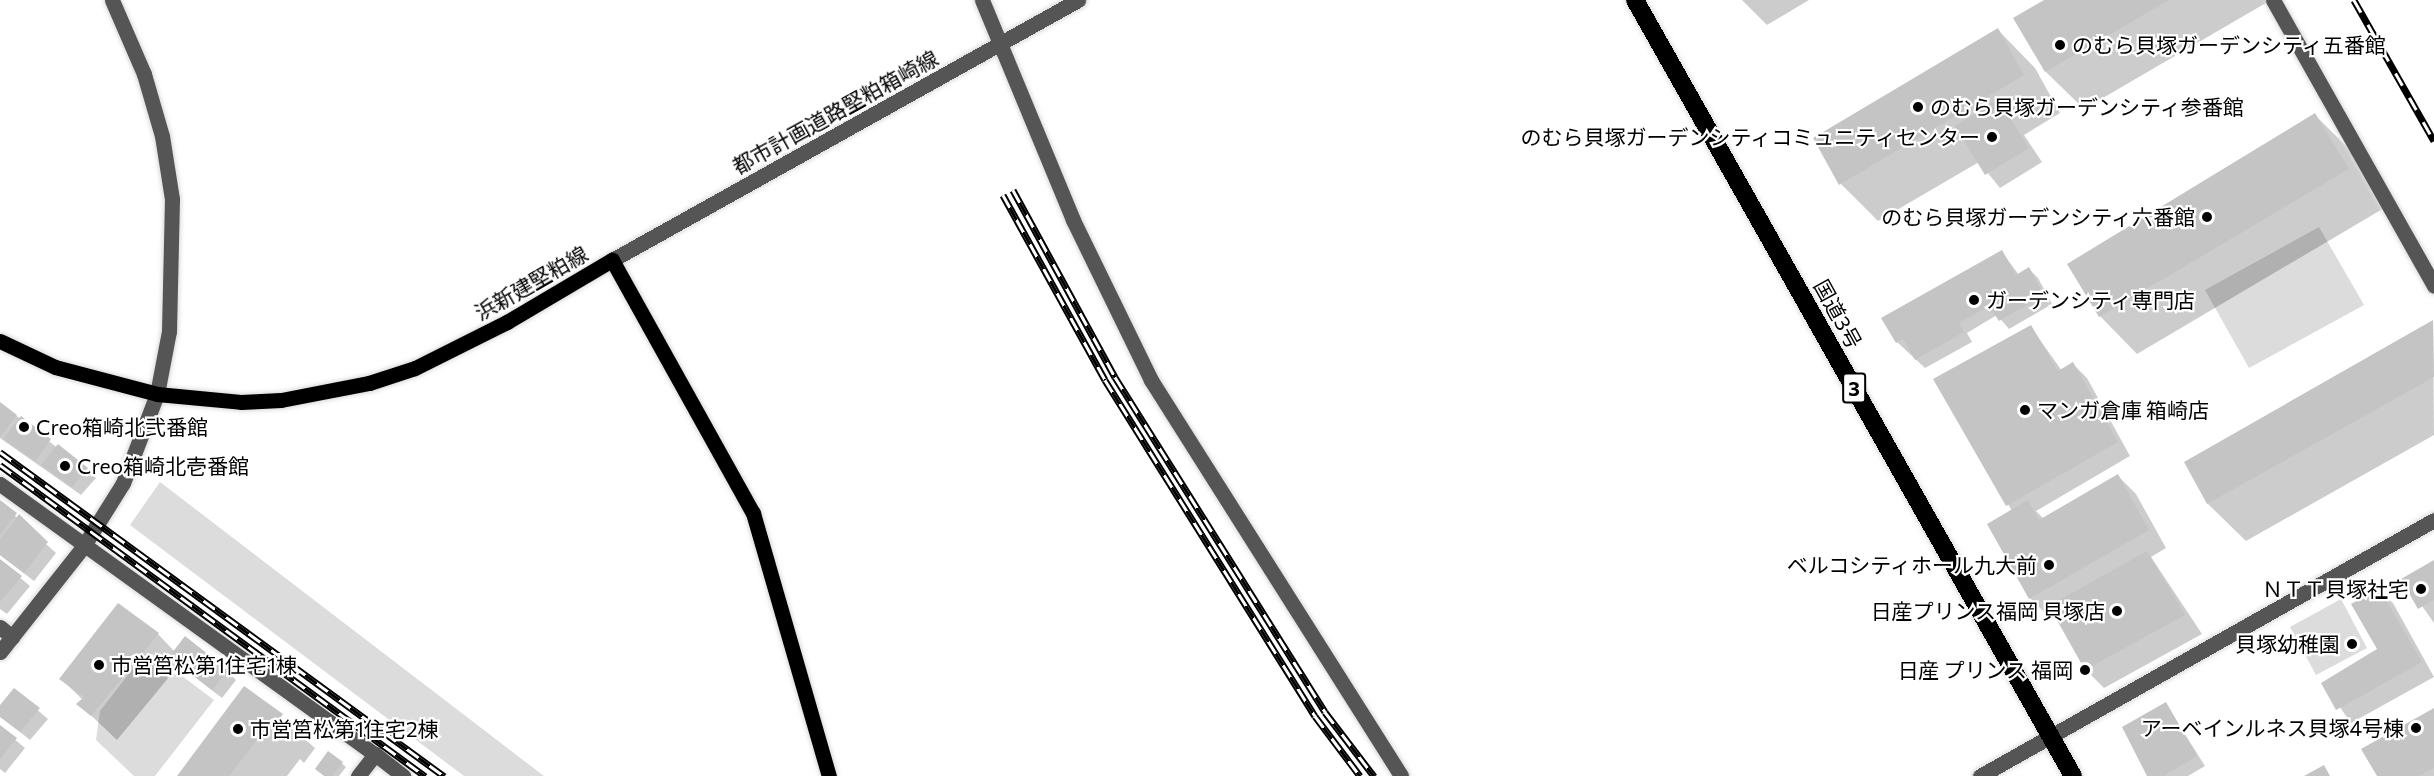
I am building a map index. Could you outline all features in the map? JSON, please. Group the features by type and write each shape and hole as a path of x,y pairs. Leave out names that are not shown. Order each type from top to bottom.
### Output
{"highway":[{"name":"国道3号","path":"1635,0 2073,776"}],"main road":[{"name":"浜新建堅粕線","path":"0,341 55,367 157,394 241,402 369,383 459,348 612,260 753,513 829,776"}],"street":[{"path":"0,652 6,632 83,547 123,483 157,394 174,271 172,199 162,136 144,74 112,0"},
{"path":"982,0 1073,220 1151,380 1401,776"},
{"name":"都市計画道路堅粕箱崎線","path":"612,260 1078,0"},
{"path":"2273,0 2434,286"},
{"path":"0,484 83,547 404,776"},
{"path":"1980,776 2434,520"},
{"path":"358,776 375,754"}],"shaded area":[{"path":"2319,227 2364,305 2249,368 2205,290"},
{"path":"160,482 544,776 464,776 130,525"},
{"path":"2341,599 2367,648 2316,675 2290,627"},
{"path":"158,658 214,700 155,776 134,776 96,740 100,711 135,666"}],"building":[{"name":"のむら貝塚ガーデンシティ五番館","path":"2044,0 2169,0 2045,72 2013,18"},
{"name":"のむら貝塚ガーデンシティ参番館","path":"1998,28 2024,75 1839,185 1813,138"},
{"name":"のむら貝塚ガーデンシティコミュニティセンター","path":"1998,99 2029,148 1985,175 1955,126"},
{"name":"のむら貝塚ガーデンシティ六番館","path":"2315,113 2349,169 2099,317 2067,264"},
{"name":"ガーデンシティ専門店","path":"2002,250 2016,275 2029,267 2044,295 1999,321 1989,306 1959,323 1964,332 1915,360 1903,339 1896,343 1881,318"},
{"path":"2433,320 2434,377 2207,504 2184,462"},
{"name":"マンガ倉庫 箱崎店","path":"2031,325 2058,371 2073,362 2118,442 2006,506 1933,379"},
{"path":"0,402 17,415 0,437"},
{"name":"Creo箱崎北弐番館","path":"21,416 51,439 35,461 3,439"},
{"name":"Creo箱崎北壱番館","path":"58,444 88,468 72,487 41,465"},
{"name":"ベルコシティホール九大前","path":"2118,474 2149,530 2029,599 1987,524 2028,500 2039,520"},
{"path":"0,500 17,513 0,535"},
{"path":"19,514 48,542 24,573 0,555 0,540"},
{"name":"日産プリンス福岡 貝塚店","path":"2147,551 2185,615 2085,670 2049,606"},
{"path":"0,559 22,576 0,602"},
{"name":"ＮＴＴ貝塚社宅","path":"2434,560 2434,600 2418,609 2401,579"},
{"name":"貝塚幼稚園","path":"2379,588 2422,662 2336,710 2321,683 2377,649 2351,604"},
{"name":"市営筥松第1住宅1棟","path":"118,603 159,633 91,716 76,704 84,697 59,679"},
{"path":"185,636 228,670 212,690 169,657"},
{"name":"市営筥松第1住宅2棟","path":"244,686 283,714 271,731 267,727 229,776 177,776"},
{"path":"14,688 40,708 20,732 0,717 0,705"},
{"path":"2166,702 2197,756 2164,776 2147,776 2122,727"},
{"name":"アーベインルネス貝塚4号棟","path":"2434,708 2434,768 2419,776 2377,776 2361,749"},
{"path":"0,725 17,738 0,759"},
{"path":"328,751 343,762 332,776 324,776 315,769"},
{"path":"2324,765 2330,776 2304,776"}],"railway":[{"path":"2354,0 2434,141"},
{"path":"1013,190 1115,377 1325,712 1374,776"},
{"path":"1003,195 1105,380 1315,716 1360,776"},
{"path":"0,452 444,776"},
{"path":"0,465 425,776"}],"place":[{"name":"のむら貝塚ガーデンシティ五番館","path":"2060,45"},
{"name":"のむら貝塚ガーデンシティ参番館","path":"1918,107"},
{"name":"のむら貝塚ガーデンシティコミュニティセンター","path":"1992,137"},
{"name":"のむら貝塚ガーデンシティ六番館","path":"2207,217"},
{"name":"ガーデンシティ専門店","path":"1974,300"},
{"name":"マンガ倉庫 箱崎店","path":"2025,410"},
{"name":"Creo箱崎北弐番館","path":"24,427"},
{"name":"Creo箱崎北壱番館","path":"65,466"},
{"name":"ベルコシティホール九大前","path":"2049,565"},
{"name":"ＮＴＴ貝塚社宅","path":"2421,589"},
{"name":"日産プリンス福岡 貝塚店","path":"2117,611"},
{"name":"貝塚幼稚園","path":"2352,644"},
{"name":"市営筥松第1住宅1棟","path":"99,665"},
{"name":"日産 プリンス 福岡","path":"2085,670"},
{"name":"アーベインルネス貝塚4号棟","path":"2416,728"},
{"name":"市営筥松第1住宅2棟","path":"238,729"}]}
